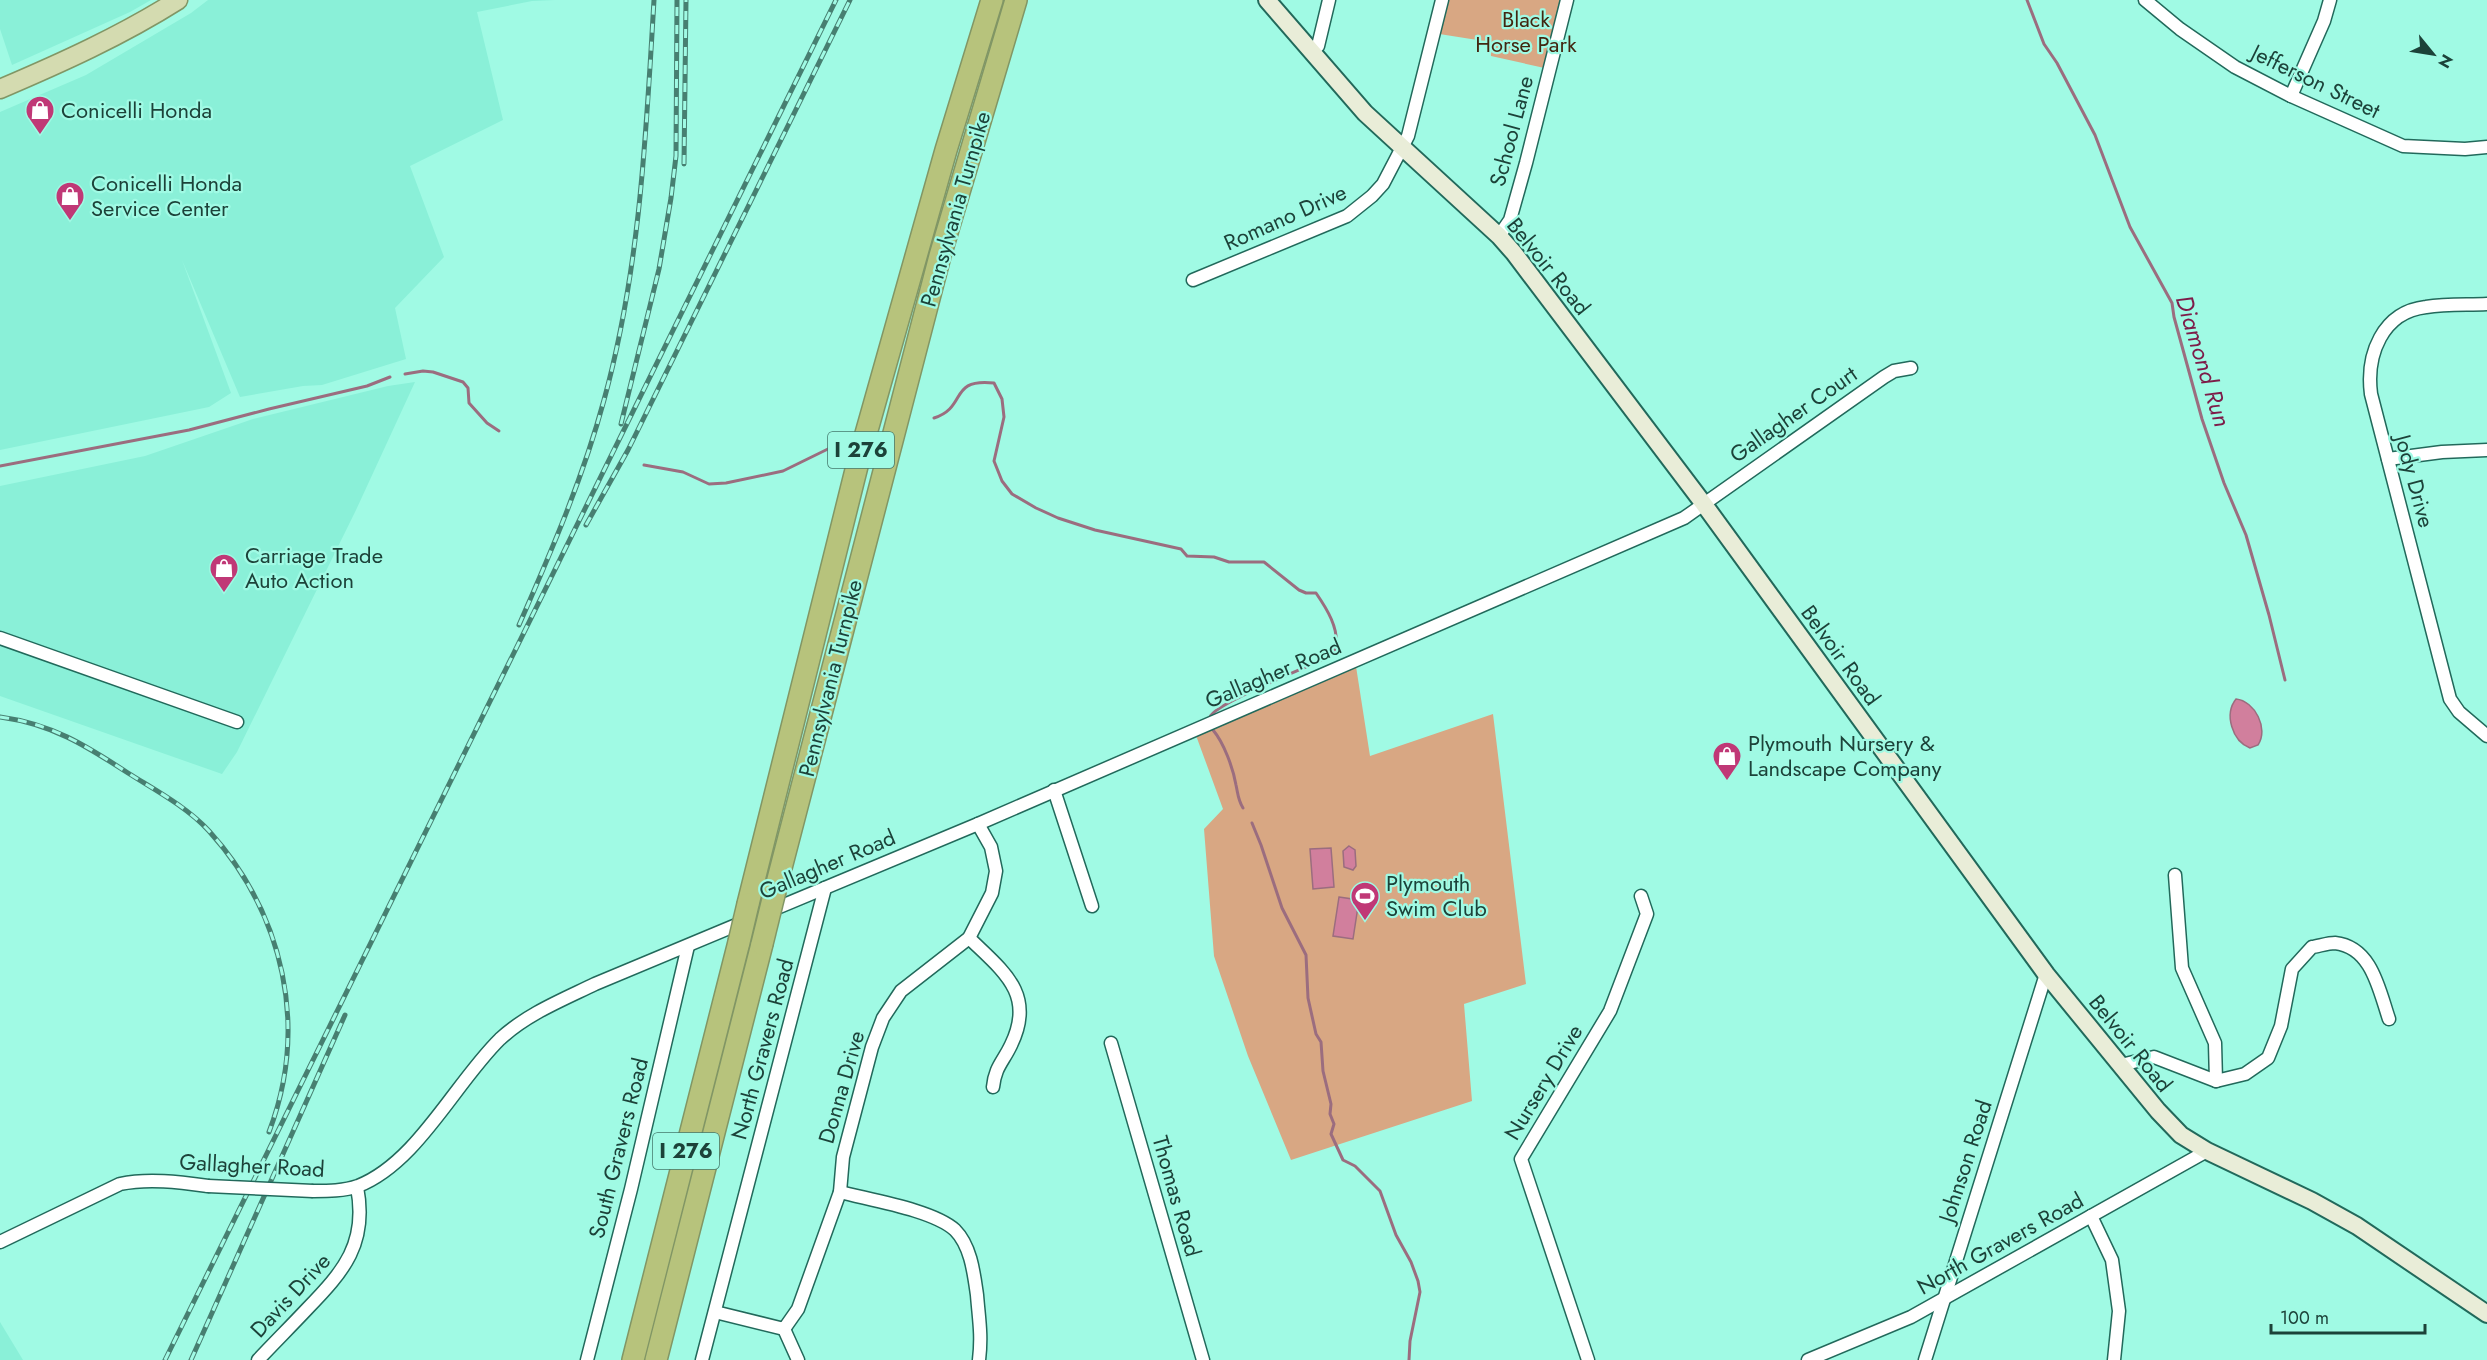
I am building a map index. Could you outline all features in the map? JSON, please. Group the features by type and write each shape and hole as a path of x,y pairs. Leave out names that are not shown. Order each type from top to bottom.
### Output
{"highway":[{"name":"Pennsylvania Turnpike","path":"633,1360 858,462 946,150 992,0"},
{"name":"Pennsylvania Turnpike","path":"656,1360 937,267 1016,0"}],"main road":[{"path":"0,89 88,50 145,21 178,0"}],"street":[{"name":"Belvoir Road","path":"1267,0 1365,113 1499,236 1703,503 2046,974 2151,1103 2181,1135 2206,1151 2312,1201 2356,1226 2487,1314"},
{"path":"1311,52 1318,46 1329,0"},
{"name":"Romano Drive","path":"1193,280 1347,216 1360,208 1383,184 1408,136 1442,0"},
{"name":"School Lane","path":"1499,236 1510,220 1567,0"},
{"name":"Jefferson Street","path":"2145,0 2180,29 2235,67 2291,96 2403,146 2465,149 2487,147"},
{"path":"2291,96 2324,21 2330,0"},
{"name":"Jody Drive","path":"2487,304 2424,307 2403,314 2391,322 2372,353 2369,379 2450,699 2459,712 2487,736"},
{"name":"Gallagher Court","path":"1703,503 1884,377 1894,371 1911,368"},
{"path":"2388,459 2442,452 2487,450"},
{"name":"Gallagher Road","path":"0,1242 120,1184 131,1181 313,1191 335,1191 357,1186 387,1170 402,1156 500,1039 530,1016 595,984 978,824 1684,518 1703,503"},
{"path":"0,638 237,722"},
{"path":"1054,790 1092,906"},
{"name":"Donna Drive","path":"784,1329 798,1309 840,1192 843,1157 872,1047 883,1018 901,991 969,938 992,893 996,871 991,847 978,824"},
{"path":"2175,875 2182,968 2215,1043 2216,1081"},
{"name":"North Gravers Road","path":"702,1360 825,888"},
{"name":"Nursery Drive","path":"1588,1360 1521,1159 1610,1011 1647,914 1641,896"},
{"path":"969,938 1006,975 1021,1004 1018,1031 994,1072 993,1087"},
{"path":"2121,1065 2154,1057 2216,1081 2245,1074 2268,1058 2281,1026 2292,969 2312,947 2335,943 2360,952 2372,971 2389,1018"},
{"name":"South Gravers Road","path":"587,1360 634,1178 688,946"},
{"name":"Johnson Road","path":"1925,1360 2046,974"},
{"name":"Thomas Road","path":"1111,1043 1203,1360"},
{"name":"North Gravers Road","path":"1808,1360 1911,1317 2206,1151"},
{"name":"Davis Drive","path":"258,1360 330,1286 348,1263 359,1235 361,1208 357,1186"},
{"path":"840,1192 937,1219 955,1231 965,1246 974,1272 982,1334 979,1360"},
{"path":"2091,1216 2112,1260 2120,1311 2114,1360"},
{"path":"715,1312 784,1329 798,1360"}],"shaded area":[{"path":"0,0 151,0 130,12 12,65 0,29"},
{"path":"208,0 555,0 532,1 477,12 503,120 410,166 444,257 395,308 406,359 322,385 240,397 182,260 231,393 209,407 0,450 0,112 86,75 191,13"},
{"path":"415,382 356,510 237,752 222,774 0,696 0,486 145,456 253,419 388,386"},
{"path":"2236,699 2249,705 2258,717 2262,731 2258,745 2250,748 2234,733 2230,719 2232,705"},
{"path":"1349,846 1355,850 1356,866 1353,870 1344,867 1343,851"},
{"path":"1331,848 1334,887 1313,889 1310,849"},
{"path":"1339,897 1359,900 1353,939 1333,936"},
{"path":"0,1322 23,1360 0,1360"}],"green space":[{"name":"Black Horse Park","path":"1442,0 1567,0 1549,69 1491,56 1490,42 1433,33"},
{"name":"Plymouth Swim Club","path":"1355,660 1370,756 1493,714 1526,984 1464,1004 1472,1101 1291,1160 1248,1056 1214,956 1204,829 1223,809 1194,730"}],"waterway":[{"name":"Diamond Run","path":"2027,0 2044,44 2057,63 2095,135 2130,227 2172,303 2202,419 2224,483 2246,535 2285,680"},
{"path":"405,374 433,372 463,382 468,388 469,403 487,423 499,431"},
{"path":"0,466 189,430 367,386 390,377"},
{"path":"934,418 951,407 964,389 970,385 994,383 1002,399 1004,417 994,461 1002,481 1012,494 1058,518 1095,530 1181,549 1187,556 1214,557 1229,562 1264,562 1299,590 1316,593 1334,626 1336,648 1328,657 1245,694 1228,703 1210,717"},
{"path":"644,465 683,472 709,484 726,483 783,471 832,447"},
{"path":"1213,730 1228,756 1243,808"},
{"path":"1252,823 1282,908 1306,955 1308,998 1316,1034 1321,1042 1323,1071 1331,1104 1330,1114 1334,1124 1331,1134 1343,1160 1355,1166 1380,1191 1396,1235 1411,1262 1418,1281 1420,1292 1410,1341 1409,1360"}],"railway":[{"path":"519,625 576,486 596,429 616,351 626,301 640,202 654,0"},
{"path":"621,424 659,269 671,198 676,156 677,0"},
{"path":"684,164 686,0"},
{"path":"165,1360 836,0"},
{"path":"586,525 628,450 850,0"},
{"path":"0,717 36,725 67,737 170,799 200,822 235,863 256,898 271,935 282,973 287,1013 287,1052 281,1092 269,1132"},
{"path":"191,1360 345,1015"}],"place":[{"name":"Conicelli Honda","path":"40,136"},
{"name":"Conicelli Honda Service Center","path":"70,222"},
{"name":"Carriage Trade Auto Action","path":"224,594"},
{"name":"Plymouth Nursery & Landscape Company","path":"1727,782"},
{"name":"Plymouth Swim Club","path":"1365,922"}]}
